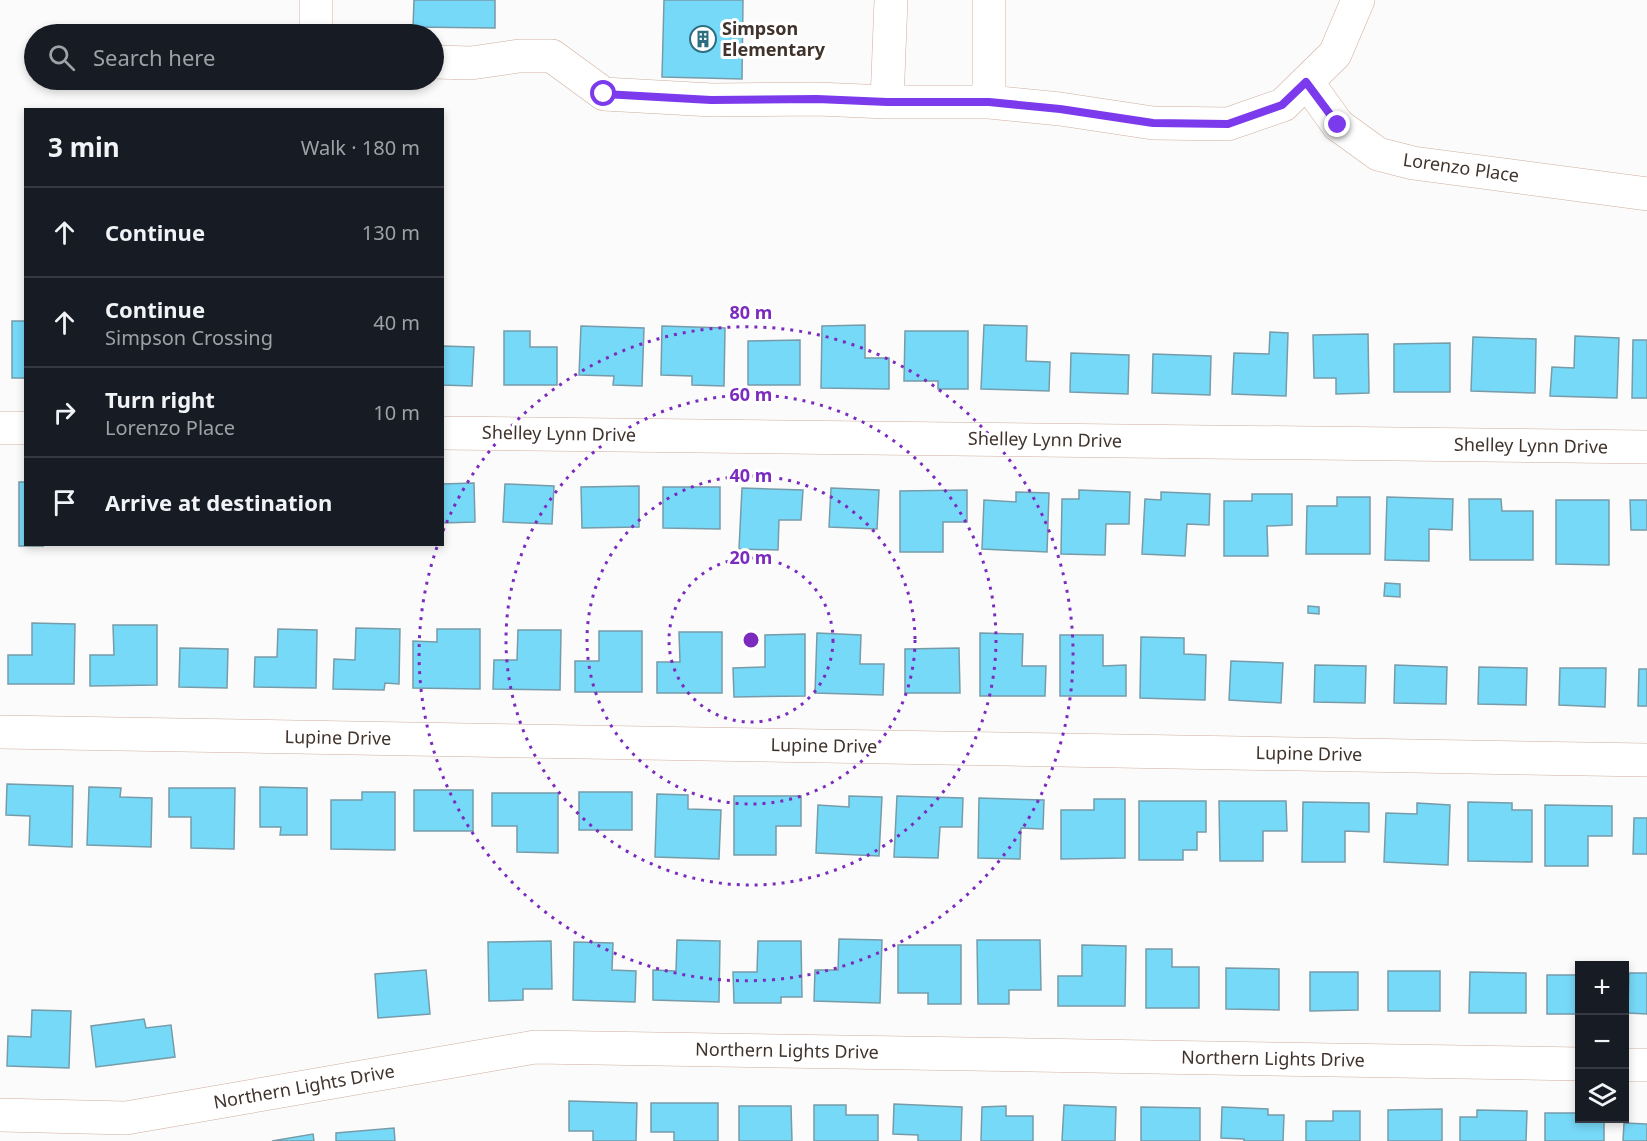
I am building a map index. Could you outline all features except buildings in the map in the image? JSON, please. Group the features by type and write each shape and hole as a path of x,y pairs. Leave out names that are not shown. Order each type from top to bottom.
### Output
{"street":[{"path":"316,0 316,24"},
{"path":"887,102 891,0"},
{"path":"989,0 989,102"},
{"path":"444,62 471,63 519,56 552,56 604,94 711,100 989,102 1060,109 1153,123 1228,124 1282,105 1335,54 1358,0"},
{"name":"Lorenzo Place","path":"1306,82 1338,125 1378,154 1413,163 1647,194"},
{"path":"0,428 24,428"},
{"name":"Shelley Lynn Drive","path":"444,433 1647,447"},
{"name":"Lupine Drive","path":"0,732 1647,760"},
{"name":"Northern Lights Drive","path":"0,1115 126,1118 535,1047 1575,1064"},
{"path":"1629,1065 1647,1065"}],"place":[{"name":"Simpson Elementary","path":"703,39"}],"route":[{"path":"604,94 711,100 989,102 1060,109 1153,123 1228,124 1282,105 1306,82 1338,125"}]}
